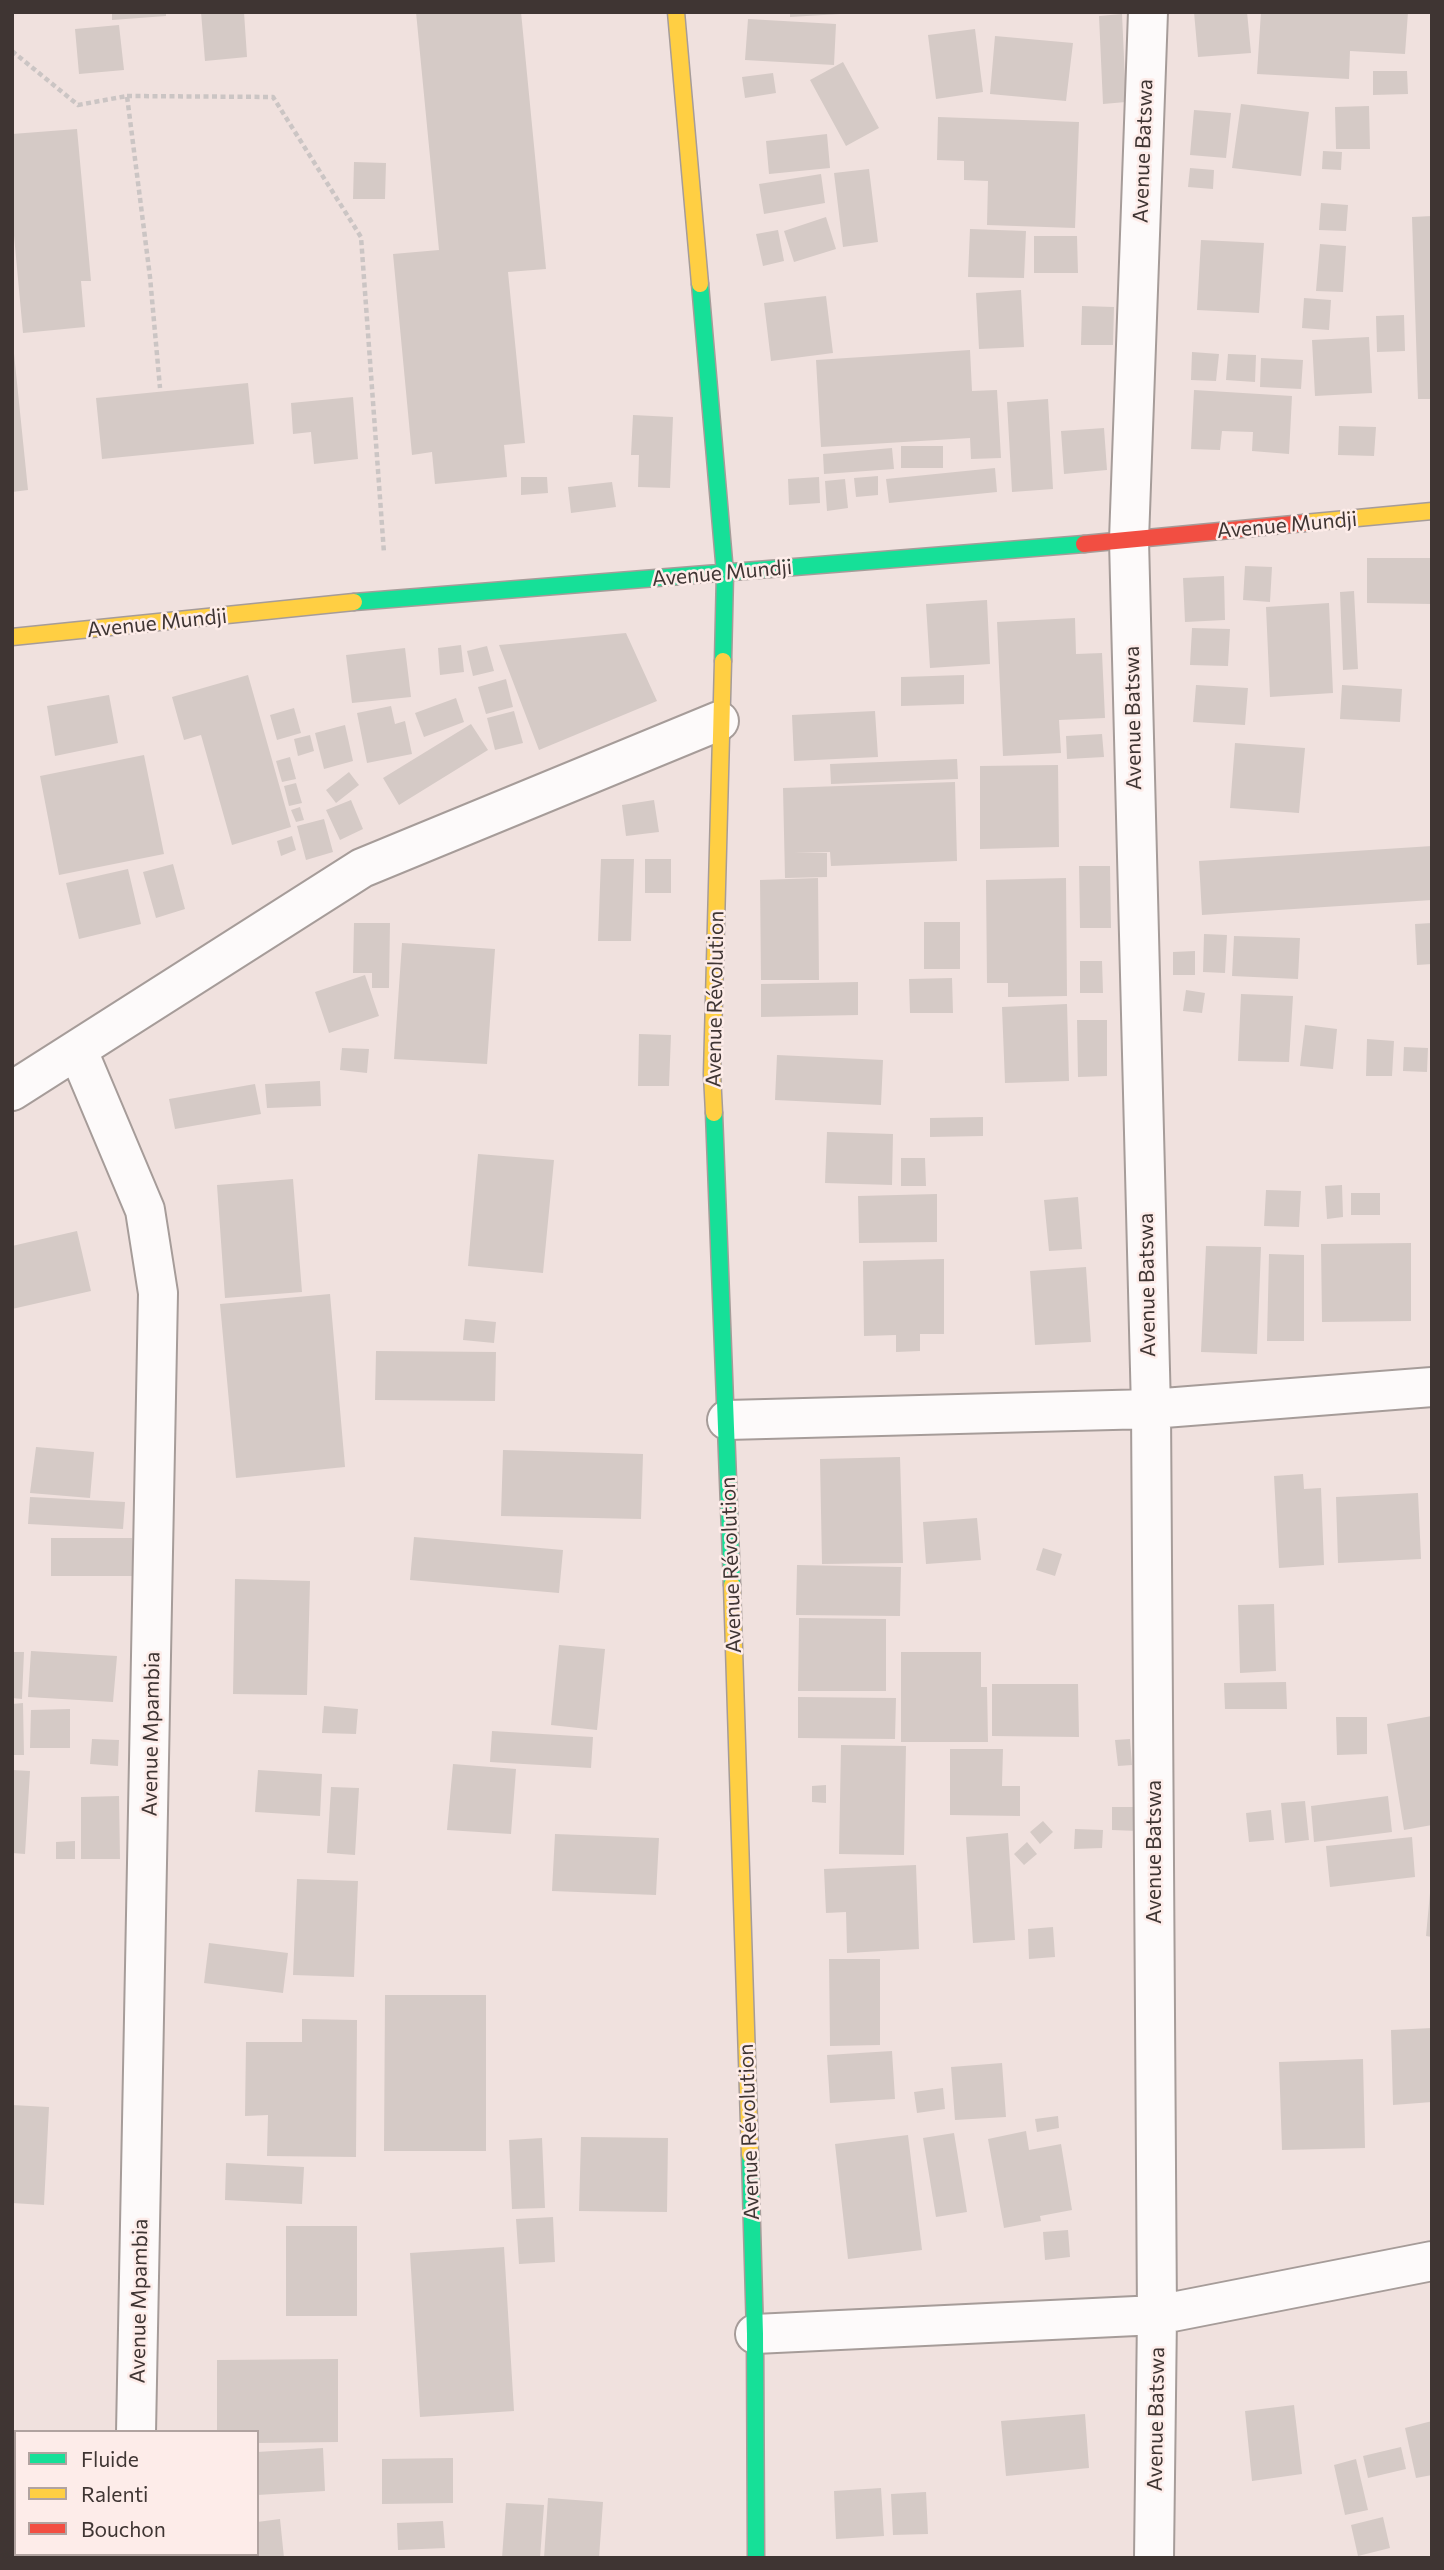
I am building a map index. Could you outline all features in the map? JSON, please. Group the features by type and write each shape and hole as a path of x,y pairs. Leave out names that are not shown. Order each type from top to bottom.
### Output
{"street":[{"name":"Avenue Révolution","path":"676,12 725,573 719,721 712,1074 727,1420 755,2334 756,2558"},
{"name":"Avenue Batswa","path":"1148,12 1129,540 1151,1409 1157,2315 1154,2558"},
{"name":"Avenue Mundji","path":"12,637 387,599 1129,540 1432,511"},
{"path":"12,1091 362,868 719,721"},
{"name":"Avenue Mpambia","path":"78,1051 145,1210 158,1293 136,2430"},
{"path":"727,1420 1151,1409 1432,1387"},
{"path":"755,2334 1157,2315 1432,2261"}],"path":[{"path":"12,51 78,105 127,96 273,97 361,237 387,599"},
{"path":"127,96 150,277 160,388"}],"building":[{"path":"112,12 166,12 166,16 112,20"},
{"path":"201,12 244,12 247,57 205,61"},
{"path":"416,12 521,12 546,269 508,272 525,443 504,445 507,477 435,484 432,452 412,455 393,254 439,250"},
{"path":"790,12 840,12 840,14 790,17"},
{"path":"1194,12 1247,12 1251,53 1198,57"},
{"path":"1261,12 1408,12 1405,54 1350,51 1349,79 1257,74"},
{"path":"1122,14 1126,102 1103,104 1099,16"},
{"path":"748,19 836,24 834,65 745,60"},
{"path":"119,25 124,70 79,74 75,29"},
{"path":"975,29 983,92 936,99 928,35"},
{"path":"995,36 1073,43 1066,101 990,94"},
{"path":"843,62 879,128 846,146 810,80"},
{"path":"1373,71 1407,71 1408,94 1373,95"},
{"path":"773,73 776,93 745,98 742,77"},
{"path":"1241,104 1309,112 1301,176 1232,168"},
{"path":"1369,106 1370,149 1336,149 1335,107"},
{"path":"1194,110 1231,113 1226,158 1190,155"},
{"path":"938,117 1079,122 1075,228 987,225 988,181 964,180 964,161 937,160"},
{"path":"77,129 91,281 81,281 85,327 23,333 12,214 12,134"},
{"path":"827,134 830,168 769,174 766,141"},
{"path":"1323,151 1342,152 1341,170 1322,169"},
{"path":"354,162 386,163 385,199 353,199"},
{"path":"1190,168 1214,170 1213,189 1188,187"},
{"path":"869,169 878,242 843,247 834,173"},
{"path":"821,174 825,203 764,214 759,184"},
{"path":"1321,203 1348,205 1346,231 1319,230"},
{"path":"1432,216 1432,399 1418,399 1412,217"},
{"path":"826,217 836,249 794,262 784,231"},
{"path":"970,229 1026,231 1024,278 968,277"},
{"path":"778,230 784,261 763,266 756,234"},
{"path":"1034,236 1077,236 1078,273 1034,273"},
{"path":"1201,240 1264,243 1259,313 1197,310"},
{"path":"1320,244 1346,246 1343,292 1316,291"},
{"path":"1021,290 1024,347 979,349 976,293"},
{"path":"826,296 833,353 771,361 764,303"},
{"path":"1304,298 1331,300 1329,330 1302,328"},
{"path":"1082,306 1114,307 1113,345 1081,345"},
{"path":"1404,315 1405,351 1377,352 1376,316"},
{"path":"12,334 28,490 12,492"},
{"path":"1369,337 1372,393 1315,396 1312,340"},
{"path":"970,350 972,391 997,390 1001,458 971,459 970,438 821,447 816,360"},
{"path":"1192,352 1219,354 1216,381 1191,380"},
{"path":"1228,354 1256,355 1255,382 1226,380"},
{"path":"1261,358 1303,360 1301,389 1260,387"},
{"path":"248,383 254,444 102,459 96,398"},
{"path":"1194,390 1292,396 1289,454 1252,451 1253,432 1222,431 1220,450 1191,449"},
{"path":"353,397 358,459 314,464 311,432 293,434 291,403"},
{"path":"1048,399 1053,489 1012,492 1007,402"},
{"path":"633,415 673,417 670,488 638,487 639,455 631,455"},
{"path":"1339,426 1376,427 1374,456 1338,455"},
{"path":"1104,428 1107,470 1064,474 1061,431"},
{"path":"901,446 943,446 943,468 901,468"},
{"path":"892,448 894,469 824,474 823,454"},
{"path":"995,468 997,492 889,503 886,479"},
{"path":"878,476 878,495 856,497 854,478"},
{"path":"521,477 547,477 548,493 521,495"},
{"path":"819,477 820,503 789,505 788,479"},
{"path":"845,479 848,508 827,511 825,481"},
{"path":"612,482 616,507 571,513 568,487"},
{"path":"1367,558 1432,558 1432,604 1367,603"},
{"path":"1245,566 1272,567 1270,602 1243,600"},
{"path":"1224,576 1225,620 1185,622 1183,578"},
{"path":"1354,591 1358,669 1343,670 1340,592"},
{"path":"987,600 990,664 930,668 926,604"},
{"path":"1329,603 1333,693 1270,697 1266,607"},
{"path":"1075,618 1076,654 1102,653 1105,718 1059,720 1061,753 1003,756 997,622"},
{"path":"1192,628 1230,629 1228,666 1190,665"},
{"path":"626,633 657,701 539,750 499,645"},
{"path":"461,645 464,672 440,675 438,648"},
{"path":"487,646 494,671 473,676 467,651"},
{"path":"405,648 411,697 352,703 346,655"},
{"path":"248,675 291,827 232,845 201,735 184,740 172,697"},
{"path":"964,675 964,704 901,706 901,677"},
{"path":"506,679 513,707 486,714 478,687"},
{"path":"1196,685 1248,688 1245,725 1193,722"},
{"path":"1342,685 1402,689 1400,722 1340,719"},
{"path":"109,695 118,743 55,756 47,706"},
{"path":"456,698 464,722 424,737 415,713"},
{"path":"391,706 395,724 405,721 412,754 367,763 357,713"},
{"path":"294,708 301,733 277,740 270,715"},
{"path":"514,711 523,743 495,750 487,718"},
{"path":"875,711 878,757 794,761 792,715"},
{"path":"471,724 488,750 399,805 383,778"},
{"path":"345,725 353,761 324,769 315,733"},
{"path":"1102,734 1104,757 1067,759 1066,736"},
{"path":"310,735 314,751 298,756 294,739"},
{"path":"1235,743 1305,748 1299,813 1230,808"},
{"path":"144,755 164,854 59,875 40,776"},
{"path":"290,757 296,779 282,782 276,761"},
{"path":"957,759 958,779 831,784 830,764"},
{"path":"1058,765 1059,847 980,849 980,766"},
{"path":"349,772 359,785 336,803 326,790"},
{"path":"955,782 957,861 831,866 830,852 794,853 827,853 827,877 785,878 783,788"},
{"path":"296,783 302,803 289,806 284,786"},
{"path":"351,800 363,829 340,840 326,810"},
{"path":"654,800 659,832 626,836 622,805"},
{"path":"300,807 304,820 296,822 291,810"},
{"path":"324,819 333,852 306,860 297,826"},
{"path":"292,836 296,850 281,856 277,841"},
{"path":"1432,846 1432,900 1202,915 1199,861"},
{"path":"601,859 634,859 631,941 598,941"},
{"path":"645,859 671,859 671,893 645,893"},
{"path":"173,864 185,909 156,918 143,872"},
{"path":"1079,866 1110,866 1111,928 1080,928"},
{"path":"128,869 141,924 79,939 66,883"},
{"path":"818,878 819,980 761,980 760,880"},
{"path":"1066,878 1067,996 1008,997 1008,983 987,983 986,880"},
{"path":"924,922 960,922 960,969 924,969"},
{"path":"354,923 390,923 389,988 372,988 372,973 353,973"},
{"path":"1432,923 1432,964 1417,965 1415,924"},
{"path":"1204,934 1227,935 1225,973 1203,972"},
{"path":"1234,936 1300,938 1298,979 1232,976"},
{"path":"402,943 495,949 487,1064 394,1059"},
{"path":"1195,951 1195,975 1173,975 1173,952"},
{"path":"1080,961 1102,961 1103,993 1080,993"},
{"path":"365,975 379,1016 329,1033 315,992"},
{"path":"952,978 953,1013 910,1013 909,979"},
{"path":"858,982 858,1015 761,1017 761,984"},
{"path":"1186,990 1205,993 1202,1013 1183,1011"},
{"path":"1241,994 1293,996 1289,1062 1238,1061"},
{"path":"1067,1004 1069,1081 1005,1083 1002,1007"},
{"path":"1077,1020 1107,1020 1107,1076 1078,1077"},
{"path":"1305,1025 1337,1029 1333,1069 1300,1066"},
{"path":"639,1034 671,1035 669,1086 638,1086"},
{"path":"1367,1039 1394,1041 1392,1076 1366,1076"},
{"path":"1404,1047 1428,1048 1427,1072 1403,1071"},
{"path":"342,1048 369,1049 367,1073 340,1070"},
{"path":"777,1055 883,1060 881,1105 775,1100"},
{"path":"320,1081 321,1106 267,1108 265,1084"},
{"path":"255,1084 261,1114 175,1129 169,1099"},
{"path":"983,1117 983,1136 930,1137 930,1118"},
{"path":"827,1132 893,1134 892,1185 825,1183"},
{"path":"478,1154 554,1160 543,1273 468,1266"},
{"path":"901,1158 925,1158 926,1186 901,1186"},
{"path":"293,1179 302,1292 225,1298 217,1185"},
{"path":"1342,1185 1343,1217 1327,1219 1325,1186"},
{"path":"1266,1190 1301,1191 1299,1227 1264,1226"},
{"path":"1351,1193 1380,1193 1380,1215 1351,1215"},
{"path":"937,1194 937,1242 859,1243 858,1196"},
{"path":"1078,1197 1082,1249 1049,1251 1044,1200"},
{"path":"77,1231 91,1291 12,1309 12,1246"},
{"path":"1411,1243 1411,1321 1322,1322 1321,1244"},
{"path":"1206,1246 1261,1247 1257,1354 1201,1352"},
{"path":"1269,1254 1304,1255 1304,1341 1267,1341"},
{"path":"944,1259 944,1334 920,1334 920,1351 896,1352 896,1335 864,1336 863,1261"},
{"path":"1086,1267 1091,1342 1035,1345 1030,1271"},
{"path":"330,1294 345,1467 236,1478 220,1304"},
{"path":"465,1319 496,1322 494,1343 463,1340"},
{"path":"376,1351 496,1352 495,1401 375,1400"},
{"path":"36,1447 94,1452 90,1498 30,1493"},
{"path":"503,1450 643,1454 641,1519 501,1516"},
{"path":"900,1457 903,1563 822,1564 820,1459"},
{"path":"1303,1474 1304,1489 1321,1488 1324,1565 1279,1568 1274,1476"},
{"path":"1418,1493 1421,1559 1338,1563 1336,1497"},
{"path":"30,1497 125,1502 123,1529 28,1524"},
{"path":"977,1518 981,1560 926,1564 923,1522"},
{"path":"414,1537 563,1550 559,1593 410,1580"},
{"path":"51,1538 132,1538 132,1576 51,1576"},
{"path":"1043,1548 1062,1554 1055,1576 1036,1570"},
{"path":"797,1565 901,1567 900,1616 796,1615"},
{"path":"235,1579 310,1581 307,1695 233,1694"},
{"path":"1274,1604 1276,1671 1240,1673 1238,1605"},
{"path":"799,1618 886,1619 886,1691 798,1691"},
{"path":"559,1645 605,1649 597,1730 551,1725"},
{"path":"31,1651 117,1656 113,1702 28,1697"},
{"path":"12,1652 24,1652 22,1699 12,1698"},
{"path":"901,1652 981,1652 981,1687 987,1687 988,1742 901,1742"},
{"path":"1286,1682 1287,1709 1225,1709 1224,1683"},
{"path":"992,1684 1078,1684 1079,1737 992,1736"},
{"path":"798,1697 896,1698 895,1739 798,1738"},
{"path":"23,1703 24,1755 12,1755 12,1704"},
{"path":"324,1706 358,1709 356,1734 322,1733"},
{"path":"70,1709 70,1748 30,1748 31,1710"},
{"path":"1432,1716 1432,1825 1404,1830 1387,1724"},
{"path":"1336,1717 1367,1717 1367,1754 1337,1755"},
{"path":"492,1731 593,1737 591,1768 490,1762"},
{"path":"92,1739 119,1740 118,1766 90,1764"},
{"path":"1130,1739 1132,1765 1118,1766 1115,1740"},
{"path":"841,1745 906,1746 904,1855 839,1854"},
{"path":"950,1749 1003,1749 1002,1786 1020,1786 1020,1816 950,1815"},
{"path":"453,1764 516,1769 511,1834 447,1830"},
{"path":"12,1770 30,1771 25,1854 12,1853"},
{"path":"258,1770 322,1774 320,1816 255,1812"},
{"path":"826,1785 826,1803 812,1802 812,1786"},
{"path":"331,1787 359,1788 355,1855 327,1853"},
{"path":"119,1796 120,1859 81,1859 81,1797"},
{"path":"1388,1796 1392,1832 1314,1842 1311,1806"},
{"path":"1305,1801 1309,1840 1285,1843 1281,1803"},
{"path":"1112,1807 1138,1807 1138,1831 1112,1830"},
{"path":"1271,1810 1274,1840 1249,1842 1246,1813"},
{"path":"1043,1821 1053,1832 1040,1844 1030,1832"},
{"path":"1075,1829 1103,1830 1102,1848 1074,1849"},
{"path":"1008,1833 1015,1940 973,1943 966,1837"},
{"path":"555,1834 659,1838 656,1895 552,1891"},
{"path":"1412,1837 1415,1877 1330,1887 1326,1846"},
{"path":"75,1841 75,1859 56,1859 56,1842"},
{"path":"1027,1842 1037,1854 1024,1865 1014,1854"},
{"path":"916,1865 919,1949 847,1953 846,1912 826,1913 824,1869"},
{"path":"297,1879 358,1881 354,1977 293,1975"},
{"path":"1432,1893 1432,1937 1426,1936"},
{"path":"1053,1927 1055,1957 1029,1959 1028,1929"},
{"path":"209,1943 288,1953 283,1993 204,1983"},
{"path":"829,1959 880,1959 880,2045 830,2046"},
{"path":"385,1995 486,1995 486,2151 384,2151"},
{"path":"302,2019 357,2020 356,2157 267,2156 268,2115 245,2116 246,2042 302,2042"},
{"path":"1432,2028 1432,2102 1393,2105 1391,2030"},
{"path":"892,2051 895,2099 830,2103 827,2055"},
{"path":"1363,2059 1365,2148 1282,2150 1279,2062"},
{"path":"1002,2063 1006,2117 955,2120 951,2067"},
{"path":"943,2088 945,2109 917,2113 914,2092"},
{"path":"12,2105 49,2107 44,2205 12,2203"},
{"path":"1058,2116 1059,2128 1037,2132 1035,2119"},
{"path":"1026,2131 1029,2150 1061,2144 1072,2210 1040,2216 1041,2221 1004,2228 988,2139"},
{"path":"954,2133 967,2212 936,2217 923,2138"},
{"path":"908,2135 922,2250 848,2259 835,2144"},
{"path":"581,2137 668,2138 667,2212 579,2211"},
{"path":"542,2138 545,2208 512,2209 509,2140"},
{"path":"226,2163 304,2167 302,2204 225,2200"},
{"path":"553,2217 555,2262 519,2264 516,2219"},
{"path":"286,2226 357,2226 357,2316 286,2316"},
{"path":"1068,2230 1070,2257 1045,2260 1043,2232"},
{"path":"504,2247 514,2411 420,2417 410,2253"},
{"path":"338,2359 338,2442 259,2443 259,2430 217,2430 217,2360"},
{"path":"1294,2405 1302,2474 1252,2481 1245,2411"},
{"path":"1085,2414 1089,2468 1006,2476 1001,2421"},
{"path":"1432,2421 1432,2475 1416,2478 1405,2428"},
{"path":"12,2445 14,2445 14,2547"},
{"path":"1401,2447 1406,2469 1368,2478 1363,2456"},
{"path":"323,2448 325,2491 259,2495 259,2452"},
{"path":"453,2458 453,2503 382,2504 382,2459"},
{"path":"1356,2459 1368,2510 1345,2515 1334,2465"},
{"path":"881,2488 884,2536 836,2539 834,2491"},
{"path":"926,2492 928,2534 893,2535 891,2494"},
{"path":"548,2498 603,2502 599,2558 544,2558"},
{"path":"506,2503 544,2505 540,2558 502,2558"},
{"path":"1383,2517 1390,2548 1358,2556 1351,2525"},
{"path":"280,2519 284,2558 230,2558 259,2556 259,2522"},
{"path":"443,2521 445,2548 398,2550 397,2523"}],"traffic: fast":[{"path":"700,284 725,573 723,661"},
{"path":"354,602 1084,544"},
{"path":"714,1113 732,1585"},
{"path":"750,2155 755,2334 756,2558"}],"traffic: slow":[{"path":"676,12 700,284"},
{"path":"1304,523 1432,511"},
{"path":"12,637 354,602"},
{"path":"714,1113 712,1074 723,661"},
{"path":"732,1585 750,2155"}],"traffic: jam":[{"path":"1084,544 1304,523"}]}
